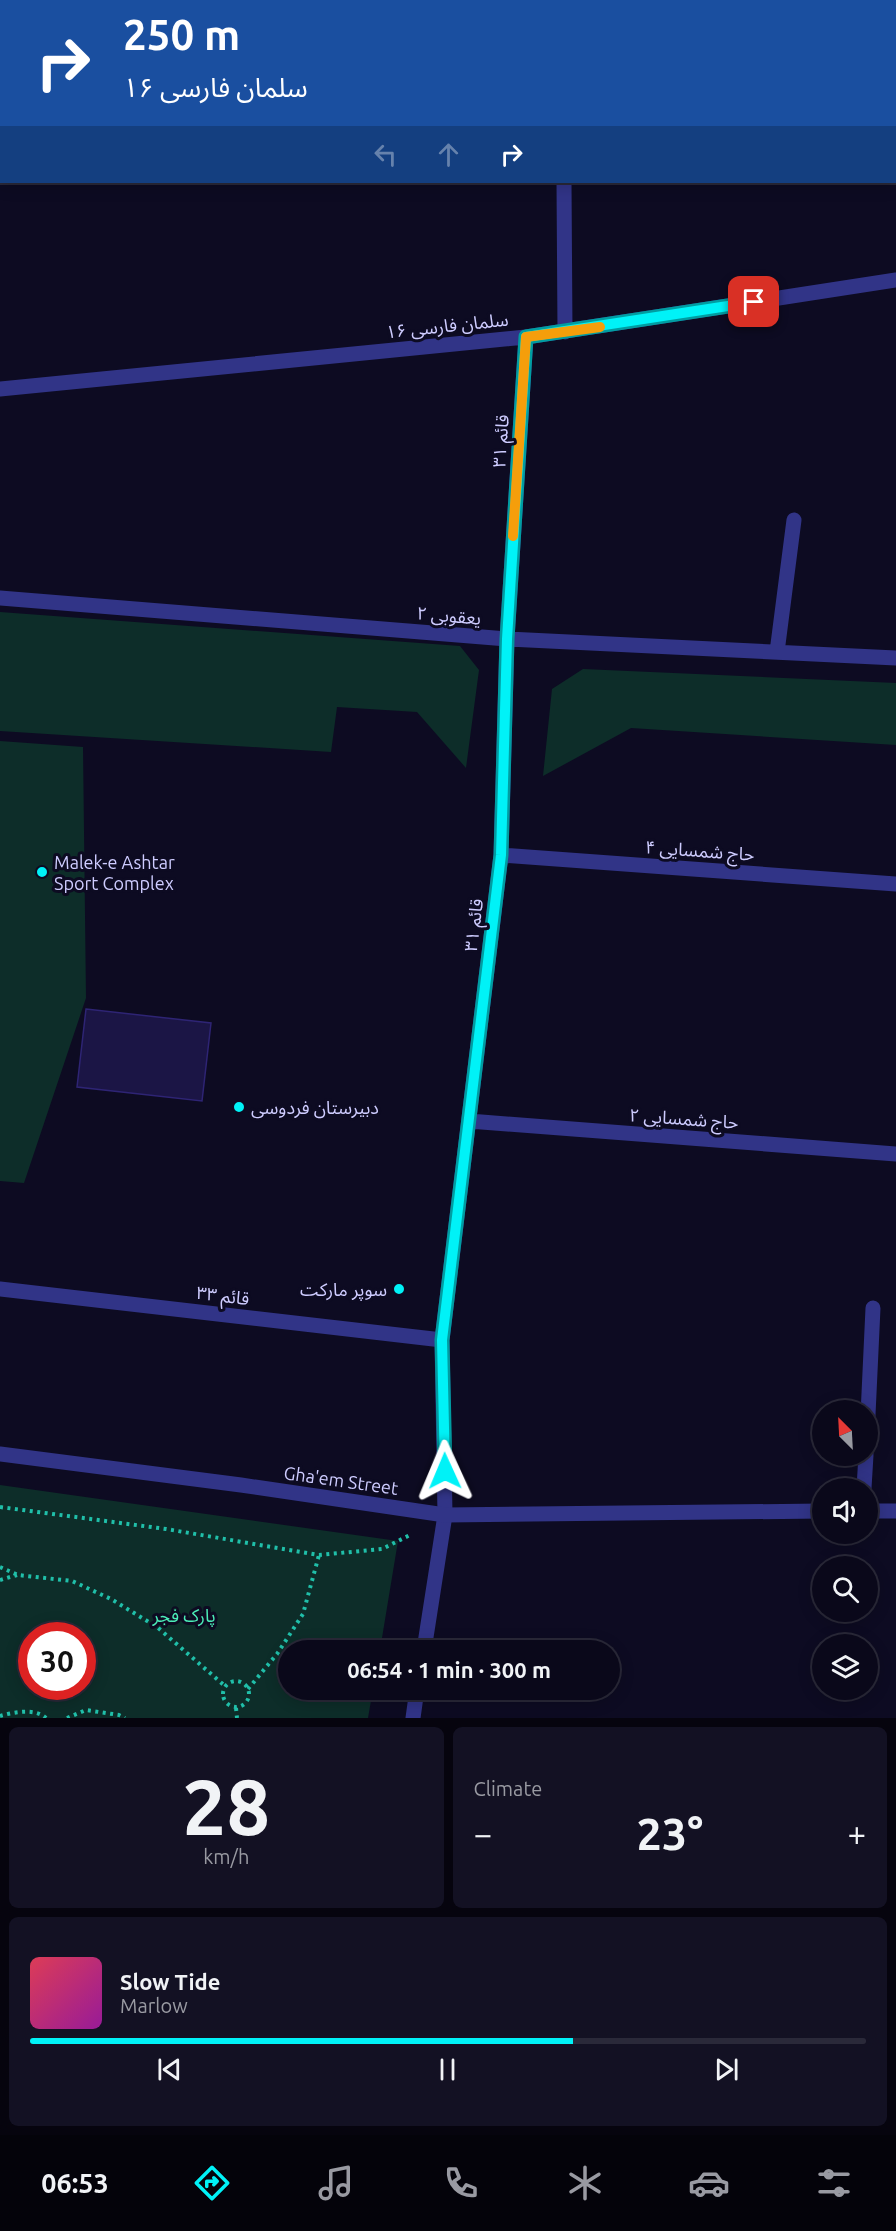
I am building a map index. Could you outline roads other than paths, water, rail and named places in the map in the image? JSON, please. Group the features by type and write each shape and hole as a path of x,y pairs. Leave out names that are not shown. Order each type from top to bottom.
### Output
{"street":[{"path":"564,183 566,332"},
{"name":"سلمان فارسی ۱۶","path":"0,389 526,337 896,279"},
{"name":"قائم ۳۱","path":"426,1640 446,1515 442,1340 501,855 507,639 526,337"},
{"path":"777,652 794,520"},
{"name":"یعقوبی ۲","path":"0,598 507,639 896,658"},
{"name":"حاج شمسایی ۴","path":"501,855 896,884"},
{"name":"حاج شمسایی ۲","path":"469,1121 896,1154"},
{"name":"قائم ۳۳","path":"0,1289 442,1340"},
{"path":"869,1400 873,1308"},
{"name":"Gha'em Street","path":"0,1454 241,1485 446,1515 812,1511"},
{"path":"878,1511 896,1511"},
{"path":"412,1718 415,1700"}],"place":[{"name":"Malek-e Ashtar Sport Complex","path":"42,872"},
{"name":"دبیرستان فردوسی","path":"239,1107"},
{"name":"سوپر مارکت","path":"399,1289"}],"park label":[{"name":"پارک فجر","path":"184,1615"}]}
